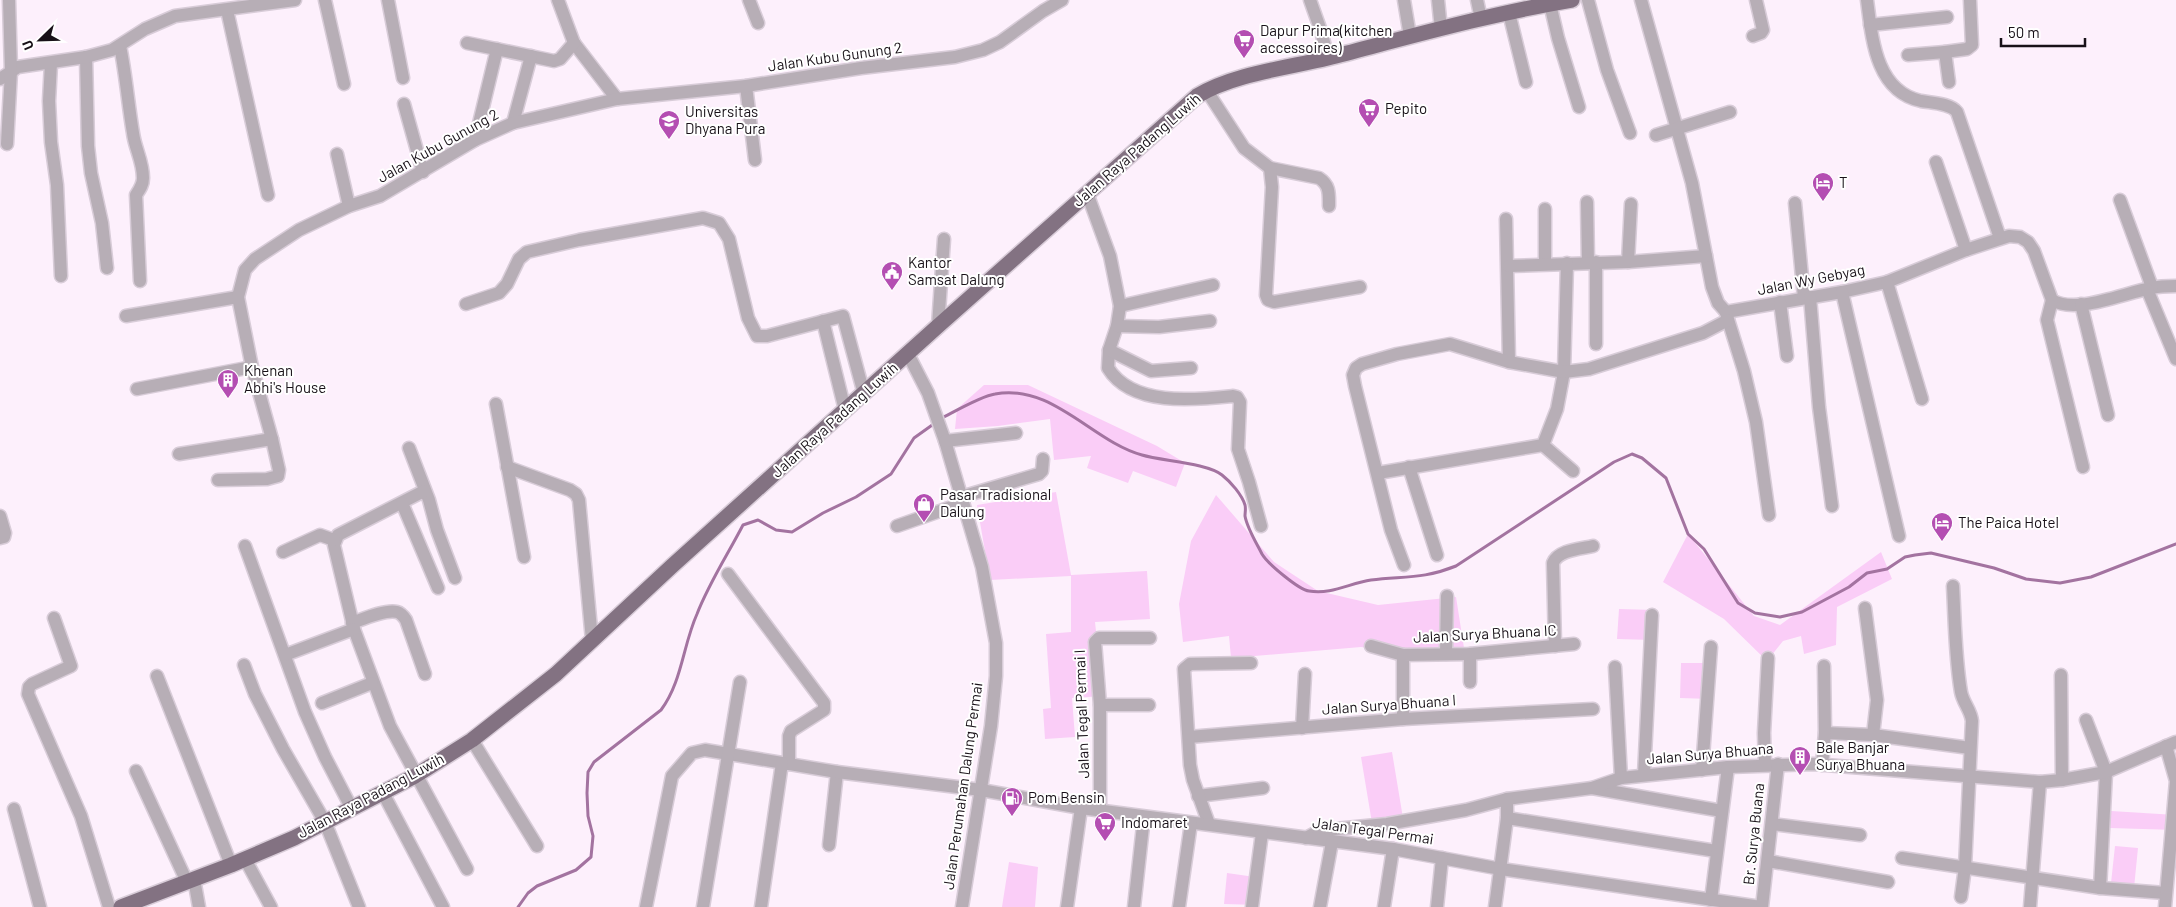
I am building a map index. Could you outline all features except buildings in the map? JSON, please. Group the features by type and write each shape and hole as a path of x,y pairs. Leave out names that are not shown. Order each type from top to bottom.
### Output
{"main road":[{"name":"Jalan Raya Padang Luwih","path":"121,907 146,903 191,880 245,859 325,822 415,776 472,740 556,674 728,515 938,326 1185,105 1207,91 1250,76 1480,19 1513,8 1562,1"}],"street":[{"path":"7,144 11,71 5,54 9,0"},
{"path":"0,78 18,67 104,53 120,46 145,29 175,16 295,0"},
{"path":"325,0 344,84"},
{"path":"388,0 403,78"},
{"path":"558,0 574,42 616,99"},
{"path":"750,0 758,23"},
{"name":"Jalan Kubu Gunung 2","path":"218,480 275,478 278,476 279,470 252,367 238,297 245,270 254,259 299,230 349,206 380,196 475,140 513,123 616,99 746,86 861,68 939,60 983,50 1000,42 1043,11 1062,0"},
{"path":"1310,0 1328,58"},
{"path":"1404,0 1410,36"},
{"path":"1438,0 1441,29"},
{"path":"1477,0 1480,19"},
{"path":"1588,0 1607,70 1630,133"},
{"path":"1641,0 1692,183 1715,296 1727,316 1744,371 1756,422 1769,515"},
{"path":"1753,36 1761,34 1763,30 1756,0"},
{"path":"1867,0 1877,58 1893,84 1902,93 1912,98 1951,107 1957,112 2000,238"},
{"path":"1908,55 1967,49 1972,46 1970,0"},
{"path":"1562,1 1558,38 1579,107"},
{"path":"1513,8 1526,82"},
{"path":"227,10 268,195"},
{"path":"1870,25 1947,17"},
{"path":"467,43 557,61 574,42"},
{"path":"120,46 127,79 133,134 141,158 143,177 142,186 136,195 140,281"},
{"path":"475,140 497,49"},
{"path":"1945,52 1948,82"},
{"path":"513,123 531,56"},
{"path":"86,57 88,146 91,173 102,223 107,268"},
{"path":"51,63 49,101 61,276"},
{"path":"746,86 755,160"},
{"path":"1207,91 1244,148 1270,168 1319,178 1325,182 1329,192 1329,206"},
{"path":"404,104 423,172"},
{"path":"1656,135 1730,112"},
{"path":"337,154 349,206"},
{"path":"1936,162 1966,250"},
{"path":"1270,168 1272,187 1266,295 1268,300 1274,302 1360,287"},
{"path":"1087,193 1110,256 1120,306 1117,326 1108,350 1108,368 1126,387 1160,398 1193,400 1237,397 1240,402 1238,449 1261,526"},
{"path":"2120,200 2176,359"},
{"path":"1587,202 1596,344"},
{"path":"1796,203 1832,506"},
{"path":"1628,262 1631,204"},
{"path":"1545,209 1545,264"},
{"path":"466,304 499,293 507,284 519,259 527,252 580,240 703,218 719,223 730,239 748,318 757,336 766,336 843,316 864,394"},
{"path":"1506,219 1509,266 1509,362"},
{"name":"Jalan Wy Gebyag","path":"1378,473 1353,375 1356,368 1362,364 1397,354 1450,344 1509,362 1564,372 1589,369 1703,333 1727,316 1780,302 1842,292 1887,282 1966,250 2009,236 2028,242 2034,251 2052,300"},
{"path":"938,326 944,239"},
{"path":"1509,266 1628,262 1706,256"},
{"path":"1543,445 1557,408 1564,372 1567,263"},
{"path":"1887,282 1922,399"},
{"path":"1120,306 1213,285"},
{"path":"2083,467 2047,320 2052,300 2063,305 2082,304 2150,288 2176,286"},
{"path":"1842,292 1899,536"},
{"path":"126,316 238,297"},
{"path":"1780,302 1787,356"},
{"path":"2082,304 2108,415"},
{"path":"823,321 845,410"},
{"path":"1117,326 1159,327 1210,321"},
{"path":"1108,350 1151,371 1190,368"},
{"name":"Jalan Perumahan Dalung Permai","path":"908,354 928,393 946,441 982,567 996,643 996,676 992,726 962,907"},
{"path":"137,389 252,367"},
{"path":"496,404 524,557"},
{"path":"946,441 1016,433"},
{"path":"179,454 272,439"},
{"path":"1404,565 1391,530 1378,473 1543,445"},
{"path":"1543,445 1572,472"},
{"path":"409,448 455,578"},
{"path":"897,526 962,500 1039,474 1042,471 1042,459"},
{"path":"508,467 570,490 576,494 579,500 592,640"},
{"path":"1409,467 1437,555"},
{"path":"424,491 338,535 334,540 334,545 353,626 372,683 390,726 415,776 467,869"},
{"path":"402,502 438,588"},
{"path":"0,516 5,533 0,538"},
{"path":"282,552 320,535 334,540"},
{"path":"245,546 314,734 352,809"},
{"path":"1555,646 1553,563 1555,558 1561,554 1593,546"},
{"path":"728,574 824,704 824,710 791,731 789,736 761,907"},
{"path":"1953,586 1959,677 1964,703 1970,711 1972,721 1965,867 1961,897"},
{"path":"1446,654 1447,596"},
{"path":"1866,608 1876,700 1873,735"},
{"path":"285,656 353,626 395,611 400,613 406,620 425,674"},
{"path":"1644,775 1652,615"},
{"path":"54,618 71,666 32,684 29,687 28,694 81,816 108,907"},
{"name":"Jalan Tegal Permai I","path":"1100,810 1100,705 1096,641 1099,638 1150,638"},
{"name":"Jalan Surya Bhuana IC","path":"1403,720 1403,655 1470,654 1574,644"},
{"path":"1371,646 1403,655"},
{"path":"1702,770 1711,647"},
{"path":"1470,654 1470,682"},
{"path":"1765,765 1764,733 1768,658"},
{"path":"1210,824 1198,796 1190,765 1183,671 1190,664 1251,662"},
{"path":"244,665 255,694 283,749 325,822 359,907"},
{"path":"1822,765 1825,733 1824,666"},
{"path":"1615,667 1621,778"},
{"path":"1302,728 1305,674"},
{"path":"2061,675 2062,780"},
{"path":"157,676 231,865"},
{"path":"703,907 740,682"},
{"path":"322,703 372,683"},
{"path":"1100,705 1149,705"},
{"name":"Jalan Surya Bhuana I","path":"1188,737 1403,720 1593,709"},
{"path":"2086,720 2106,772 2100,888"},
{"path":"1825,733 1873,735 1970,748"},
{"path":"472,740 537,846"},
{"path":"2164,907 2169,890 2176,781 2171,744"},
{"name":"Jalan Surya Bhuana","path":"1306,838 1316,832 1325,830 1387,824 1466,810 1506,799 1592,788 1621,778 1644,775 1778,764 1822,765 2040,782 2106,772 2171,744"},
{"name":"Jalan Tegal Permai","path":"646,907 672,776 680,764 696,751 727,753 837,772 981,790 1144,817 1393,849 1501,869 1761,907"},
{"name":"Br. Surya Buana","path":"1761,907 1768,861 1778,764"},
{"path":"1711,900 1728,767"},
{"path":"136,772 191,880 199,907"},
{"path":"829,845 837,772"},
{"path":"2030,907 2040,782"},
{"path":"1198,796 1263,788"},
{"path":"1592,788 1722,811"},
{"path":"383,793 443,907"},
{"path":"1495,907 1507,818 1506,799"},
{"path":"1067,907 1081,808"},
{"path":"14,809 40,907"},
{"path":"1134,907 1144,817"},
{"path":"1507,818 1716,852"},
{"path":"1178,907 1191,823"},
{"path":"1772,824 1860,835"},
{"path":"1252,907 1262,833"},
{"path":"1320,907 1332,842"},
{"path":"1384,907 1393,849"},
{"path":"1436,907 1442,858"},
{"path":"1902,858 2100,888 2169,890"},
{"path":"245,859 271,907"},
{"path":"1768,861 1888,882"}],"shaded area":[{"path":"984,385 1028,385 1157,446 1185,463 1176,487 1133,471 1128,483 1087,468 1091,456 1054,460 1050,419 998,426 955,429 957,409"},
{"path":"1056,492 1071,575 1147,571 1150,619 1095,622 1103,696 1072,698 1075,737 1045,739 1043,709 1051,708 1046,634 1071,632 1071,576 990,580 977,505"},
{"path":"1216,495 1274,562 1318,591 1378,605 1456,597 1464,648 1424,655 1361,647 1231,658 1229,636 1183,642 1179,604 1191,541"},
{"path":"1688,534 1754,616 1780,625 1881,552 1892,579 1837,607 1836,645 1804,654 1801,636 1783,641 1767,661 1724,619 1663,582"},
{"path":"1619,609 1654,610 1653,640 1617,639"},
{"path":"1681,663 1713,663 1710,699 1680,698"},
{"path":"1392,752 1403,818 1372,823 1361,757"},
{"path":"2111,811 2176,815 2176,830 2110,828"},
{"path":"2115,846 2138,848 2134,888 2111,883"},
{"path":"1009,862 1038,867 1035,907 1002,907"},
{"path":"1227,873 1262,878 1259,905 1224,904"}],"waterway":[{"path":"940,419 989,395 1016,393 1035,397 1054,405 1124,448 1142,455 1195,465 1215,471 1229,481 1241,497 1245,505 1245,516 1248,526 1265,558 1291,581 1304,589 1317,592 1333,590 1363,581 1424,575 1456,566 1614,462 1632,454 1642,458 1666,478 1688,534 1704,549 1738,603 1755,613 1780,617 1802,612 1849,587 1867,573 1887,569 1905,557 1915,555 1931,553 1994,568 2026,579 2060,583 2091,577 2176,544"},
{"path":"518,907 528,893 537,886 576,870 591,857 593,836 588,816 588,772 594,762 661,710 668,699 674,688 692,626 702,602 743,525 758,520 776,530 792,532 823,513 856,497 891,474 914,438 935,423"}],"place":[{"name":"Dapur Prima(kitchen accessoires)","path":"1244,59"},
{"name":"Pepito","path":"1369,128"},
{"name":"Universitas Dhyana Pura","path":"669,140"},
{"name":"T","path":"1823,202"},
{"name":"Kantor Samsat Dalung","path":"892,291"},
{"name":"Khenan Abhi's House","path":"228,399"},
{"name":"Pasar Tradisional Dalung","path":"924,523"},
{"name":"The Paica Hotel","path":"1942,542"},
{"name":"Bale Banjar Surya Bhuana","path":"1800,776"},
{"name":"Pom Bensin","path":"1012,817"},
{"name":"Indomaret","path":"1105,842"}]}
